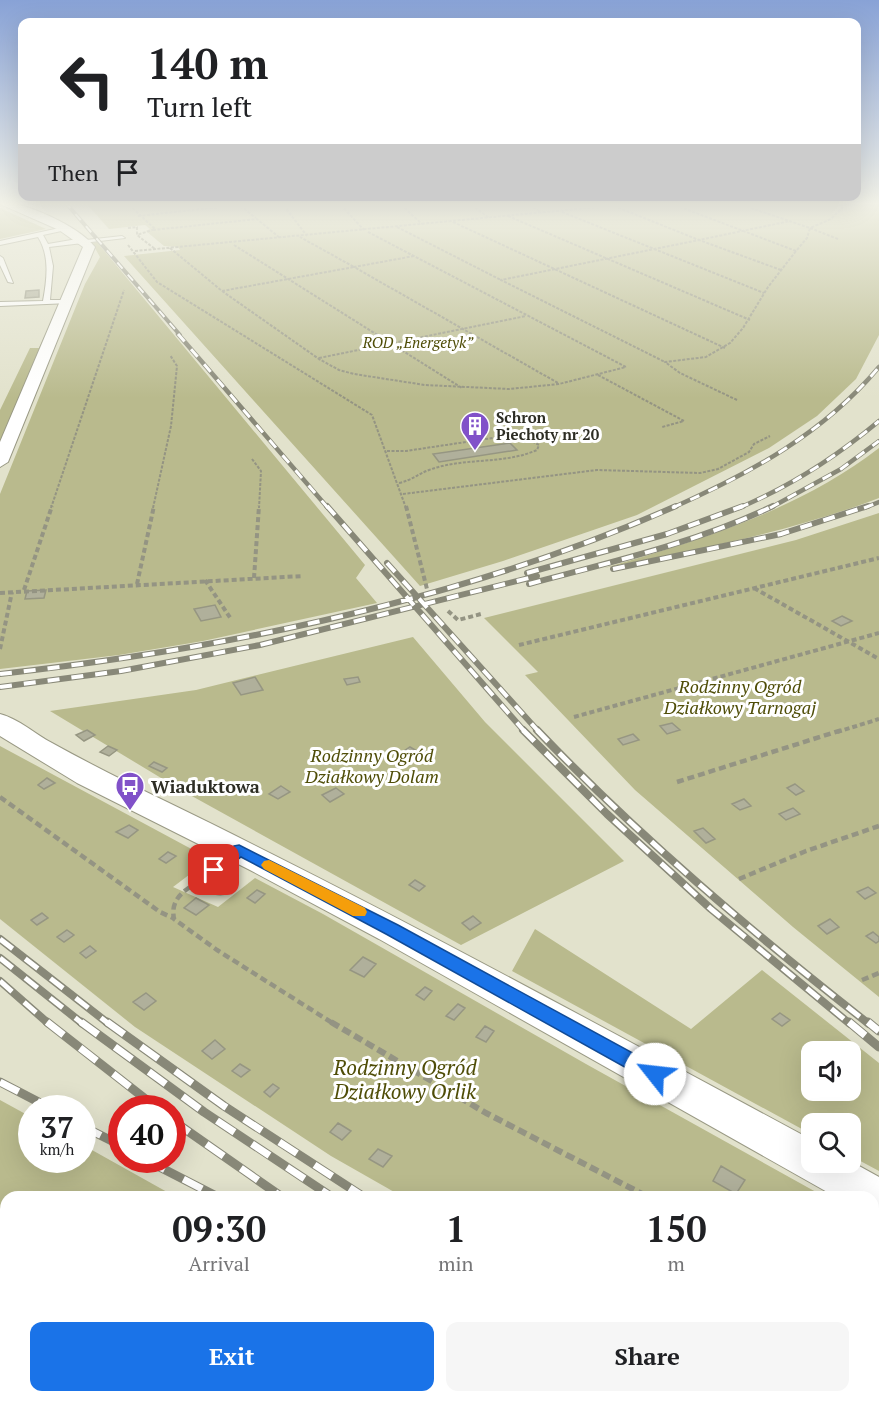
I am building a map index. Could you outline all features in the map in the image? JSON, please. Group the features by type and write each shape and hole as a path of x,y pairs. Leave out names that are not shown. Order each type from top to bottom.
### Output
{"street":[{"path":"0,462 82,267"},
{"path":"0,723 31,744 88,776 239,850 392,930 801,1155"},
{"path":"833,1173 865,1191"}],"lane":[{"path":"4,267 13,291"},
{"path":"46,302 51,276 50,267"},
{"path":"13,291 46,302 68,302"},
{"path":"0,304 13,291"},
{"path":"219,890 201,881 239,850"}],"path":[{"path":"147,267 157,282 372,415 403,494 426,589"},
{"path":"193,267 222,291 319,358 339,370 368,377 462,388 509,389 559,384 626,367 436,267"},
{"path":"270,267 462,388"},
{"path":"222,291 352,267"},
{"path":"355,267 559,384"},
{"path":"476,267 737,400"},
{"path":"551,267 725,348"},
{"path":"501,280 562,267"},
{"path":"623,267 750,320"},
{"path":"698,267 764,293"},
{"path":"774,267 781,270"},
{"path":"665,362 693,360 711,355 734,342 750,320 764,293 783,267"},
{"path":"24,590 124,290"},
{"path":"319,358 527,315"},
{"path":"137,584 171,426 177,366 170,355"},
{"path":"597,375 684,421 662,427"},
{"path":"387,451 406,451 519,434 539,445 537,450 521,457 439,468 399,483"},
{"path":"403,494 597,470 700,473 718,468 749,452 754,444 770,436"},
{"path":"252,459 261,471 254,578"},
{"path":"519,645 879,558"},
{"path":"0,593 303,576"},
{"path":"205,580 231,619"},
{"path":"753,588 879,659"},
{"path":"0,649 12,592"},
{"path":"448,610 458,620 481,614"},
{"path":"574,717 879,633"},
{"path":"677,782 879,719"},
{"path":"0,797 160,912 174,919 292,999 486,1113 636,1191"},
{"path":"739,879 879,826"},
{"path":"174,919 172,910 178,895 201,881"},
{"path":"862,980 879,973"}],"green space":[{"path":"94,267 118,267 365,565 356,578 377,603 203,641 119,655 0,669 0,494 85,284"},
{"name":"ROD „Energetyk”","path":"134,267 879,267 879,335 856,379 817,416 769,448 637,515 503,561 420,586"},
{"path":"44,337 49,337 0,452 0,410 30,348 39,348"},
{"path":"879,448 879,498 812,521 777,530 708,547 604,568 748,521 816,489"},
{"name":"Rodzinny Ogród Działkowy Tarnogaj","path":"879,513 879,997 793,927 635,790 525,675 538,672 484,618 796,540"},
{"name":"Rodzinny Ogród Działkowy Dolam","path":"413,637 485,722 624,861 461,945 181,790 50,711 196,690"},
{"name":"Rodzinny Ogród Działkowy Orlik","path":"0,746 210,859 173,887 218,907 255,878 814,1191 392,1191 331,1156 135,1027 0,919"},
{"path":"535,929 691,1029 762,970 851,1041 801,1041 801,1101 861,1101 861,1049 879,1063 879,1171 861,1161 861,1113 801,1113 801,1129 512,971"},
{"path":"0,1100 18,1110 18,1173 96,1173 96,1152 108,1159 108,1173 133,1173 165,1191 0,1191"}],"building":[{"path":"39,290 39,297 25,298 26,291"},
{"name":"Schron Piechoty nr 20","path":"510,443 517,450 439,462 433,454"},
{"path":"46,590 44,598 25,599 27,591"},
{"path":"215,605 221,617 201,621 194,609"},
{"path":"842,616 852,621 841,626 832,621"},
{"path":"255,677 263,690 241,695 233,683"},
{"path":"358,677 360,682 347,685 344,679"},
{"path":"672,723 680,730 667,734 660,726"},
{"path":"87,730 95,735 84,741 76,735"},
{"path":"633,734 639,740 623,745 618,739"},
{"path":"108,746 117,750 109,756 100,752"},
{"path":"410,747 419,752 410,758 401,753"},
{"path":"154,762 167,768 162,772 149,766"},
{"path":"47,778 55,783 44,789 38,785"},
{"path":"795,784 804,791 796,795 787,788"},
{"path":"281,786 290,792 278,799 269,794"},
{"path":"336,788 344,794 330,802 322,795"},
{"path":"744,799 751,806 740,810 732,804"},
{"path":"793,808 800,814 786,820 779,814"},
{"path":"129,825 138,830 128,838 116,832"},
{"path":"703,828 715,839 706,843 694,831"},
{"path":"168,852 176,856 166,863 159,859"},
{"path":"415,880 425,886 419,891 409,885"},
{"path":"868,887 876,893 865,899 857,892"},
{"path":"257,890 265,894 255,903 247,898"},
{"path":"196,898 209,905 196,915 184,908"},
{"path":"42,913 48,918 37,925 31,920"},
{"path":"473,916 481,923 470,930 462,923"},
{"path":"830,919 839,927 827,934 818,926"},
{"path":"67,930 74,935 64,942 57,937"},
{"path":"873,932 879,937 876,943 866,936"},
{"path":"90,946 96,951 86,958 80,953"},
{"path":"363,957 376,964 364,977 350,970"},
{"path":"425,987 432,991 424,1000 416,995"},
{"path":"146,993 156,1001 144,1010 133,1002"},
{"path":"458,1004 465,1008 454,1020 446,1016"},
{"path":"780,1013 790,1020 782,1026 772,1019"},
{"path":"485,1026 494,1031 486,1042 476,1037"},
{"path":"215,1040 225,1049 212,1059 202,1051"},
{"path":"240,1064 250,1070 241,1077 232,1071"},
{"path":"273,1084 279,1088 270,1097 264,1092"},
{"path":"338,1123 351,1131 342,1140 330,1132"},
{"path":"378,1149 392,1156 383,1167 369,1159"},
{"path":"721,1166 745,1180 738,1191 731,1191 713,1181"}],"railway":[{"path":"122,267 180,335"},
{"path":"178,334 328,508"},
{"path":"672,508 730,480 784,449 835,412 879,367"},
{"path":"739,508 812,470 879,421"},
{"path":"770,508 841,469 879,441"},
{"path":"864,508 879,502"},
{"path":"327,506 408,599"},
{"path":"417,596 514,568 596,539 676,506"},
{"path":"527,573 667,534 743,506"},
{"path":"529,584 684,541 773,506"},
{"path":"613,569 781,534 868,506"},
{"path":"387,563 417,596"},
{"path":"424,604 537,576"},
{"path":"408,599 417,596"},
{"path":"417,596 424,604"},
{"path":"0,674 172,650 344,616 408,599"},
{"path":"408,599 415,606"},
{"path":"415,606 424,604"},
{"path":"424,604 539,732"},
{"path":"0,687 121,671 260,645 415,606"},
{"path":"415,606 525,732"},
{"path":"537,730 656,846 783,955 869,1024"},
{"path":"525,732 607,814 711,909 850,1024"},
{"path":"0,939 109,1024"},
{"path":"0,958 83,1024"},
{"path":"0,981 49,1024"},
{"path":"47,1022 140,1095"},
{"path":"81,1022 204,1112 323,1191"},
{"path":"107,1022 224,1106 355,1191"},
{"path":"849,1022 879,1047"},
{"path":"868,1022 879,1031"},
{"path":"0,1082 25,1095"},
{"path":"186,1130 273,1191"},
{"path":"96,1133 108,1139"},
{"path":"171,1173 206,1191"}],"slow traffic":[{"path":"269,865 359,912"}],"place":[{"name":"Schron Piechoty nr 20","path":"475,452"},
{"name":"Wiaduktowa","path":"130,812"}],"route":[{"path":"214,870 239,850 392,930 655,1074"}]}
